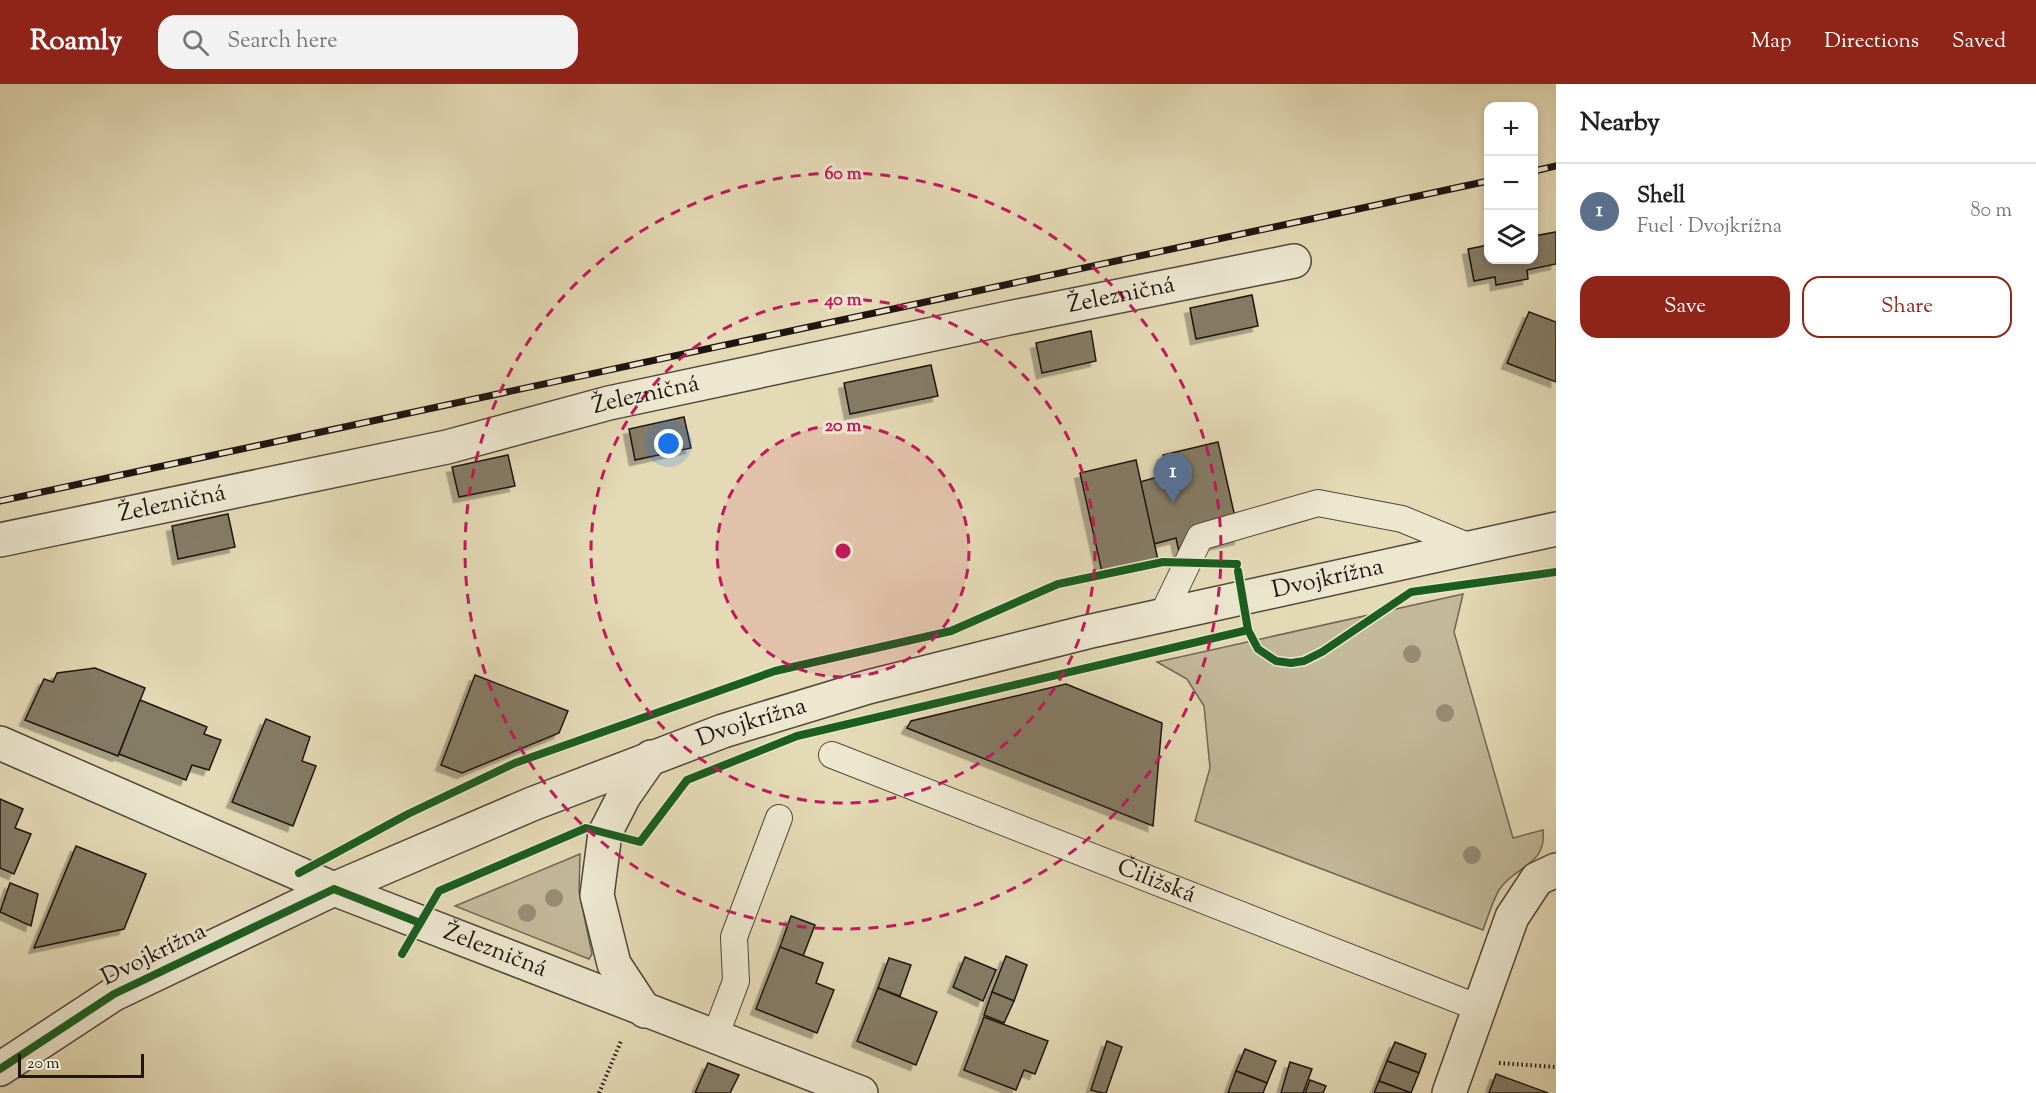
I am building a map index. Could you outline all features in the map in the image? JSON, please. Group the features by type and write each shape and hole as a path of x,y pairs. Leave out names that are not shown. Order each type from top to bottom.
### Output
{"street":[{"name":"Železničná","path":"0,540 447,447 620,400 1294,261"},
{"name":"Dvojkrížna","path":"0,1069 114,994 334,890 532,804 651,757 797,706 1087,632 1556,529"},
{"name":"Železničná","path":"0,743 635,1022 715,1037 861,1093"},
{"path":"635,1022 615,964 597,896 605,833 624,796 651,757"},
{"path":"1449,1093 1512,917 1537,879 1556,870"}],"lane":[{"path":"1162,616 1200,537 1318,503 1402,519 1470,547"},
{"name":"Čiližská","path":"832,755 1479,1008"},
{"path":"715,1037 736,981 734,938 779,818"}],"path":[{"path":"599,1093 635,1022"},
{"path":"1494,1063 1556,1067"}],"shaded area":[{"path":"1463,594 1454,632 1513,838 1543,830 1540,851 1499,890 1483,930 1195,821 1210,768 1204,706 1187,679 1157,662"},
{"path":"580,854 579,892 592,954 589,959 455,906"}],"building":[{"path":"1556,232 1556,264 1527,270 1528,279 1496,285 1495,277 1474,281 1468,249 1484,246 1484,264 1538,264 1538,235"},
{"path":"1252,295 1258,326 1196,339 1190,308"},
{"path":"1529,312 1556,322 1556,382 1507,363"},
{"path":"1091,331 1096,361 1042,373 1036,343"},
{"path":"931,365 938,396 850,414 844,383"},
{"path":"684,417 691,448 635,460 629,429"},
{"path":"1218,442 1240,539 1179,552 1176,538 1154,544 1140,482 1168,474 1163,455"},
{"path":"508,455 515,486 459,497 452,467"},
{"path":"1136,460 1158,560 1102,572 1080,473"},
{"path":"228,514 235,547 178,559 172,526"},
{"path":"95,668 145,688 118,756 25,720 44,679 53,682 57,673"},
{"path":"475,675 568,711 559,733 462,773 441,765"},
{"path":"1066,684 1162,723 1153,826 907,728 911,721"},
{"path":"140,700 207,727 204,734 221,740 209,770 192,765 186,780 119,754"},
{"path":"266,719 310,737 302,761 316,766 293,826 232,802"},
{"path":"0,799 23,809 15,828 31,834 14,874 0,868"},
{"path":"76,846 146,874 124,929 34,948"},
{"path":"10,883 38,894 31,926 0,912"},
{"path":"791,916 815,925 803,956 780,947"},
{"path":"780,947 823,963 816,983 834,990 817,1033 756,1009"},
{"path":"1006,956 1027,965 1014,1001 992,992"},
{"path":"965,957 996,970 983,1001 953,987"},
{"path":"889,958 911,965 900,996 878,988"},
{"path":"878,988 937,1012 916,1065 857,1041"},
{"path":"992,992 1014,1001 1004,1023 984,1015"},
{"path":"984,1017 1048,1041 1035,1074 1024,1070 1016,1090 964,1070"},
{"path":"1107,1041 1122,1047 1106,1093 1102,1093 1091,1090"},
{"path":"1395,1042 1426,1054 1419,1073 1387,1061"},
{"path":"1245,1049 1276,1061 1267,1083 1236,1071"},
{"path":"1387,1061 1419,1073 1411,1093 1379,1081"},
{"path":"1290,1062 1312,1069 1303,1093 1281,1093"},
{"path":"708,1063 739,1075 730,1093 695,1093"},
{"path":"1236,1071 1267,1083 1263,1093 1228,1093"},
{"path":"1496,1074 1548,1093 1489,1093"},
{"path":"1310,1080 1326,1086 1323,1093 1305,1093"},
{"path":"1379,1081 1411,1093 1374,1093"}],"railway":[{"path":"1538,170 1556,166"},
{"path":"0,501 1484,182"}],"cycle path":[{"path":"299,873 408,814 515,763 775,671 951,631 1058,584 1163,562 1237,564"},
{"path":"1238,571 1248,630 1258,649 1276,661 1291,663 1304,661 1322,652 1411,592 1556,572"},
{"path":"402,954 439,891 586,828 640,842 687,780 797,736 1248,630"},
{"path":"0,1069 114,994 334,889 420,923"}],"place":[{"name":"Shell","path":"1173,503"}]}
